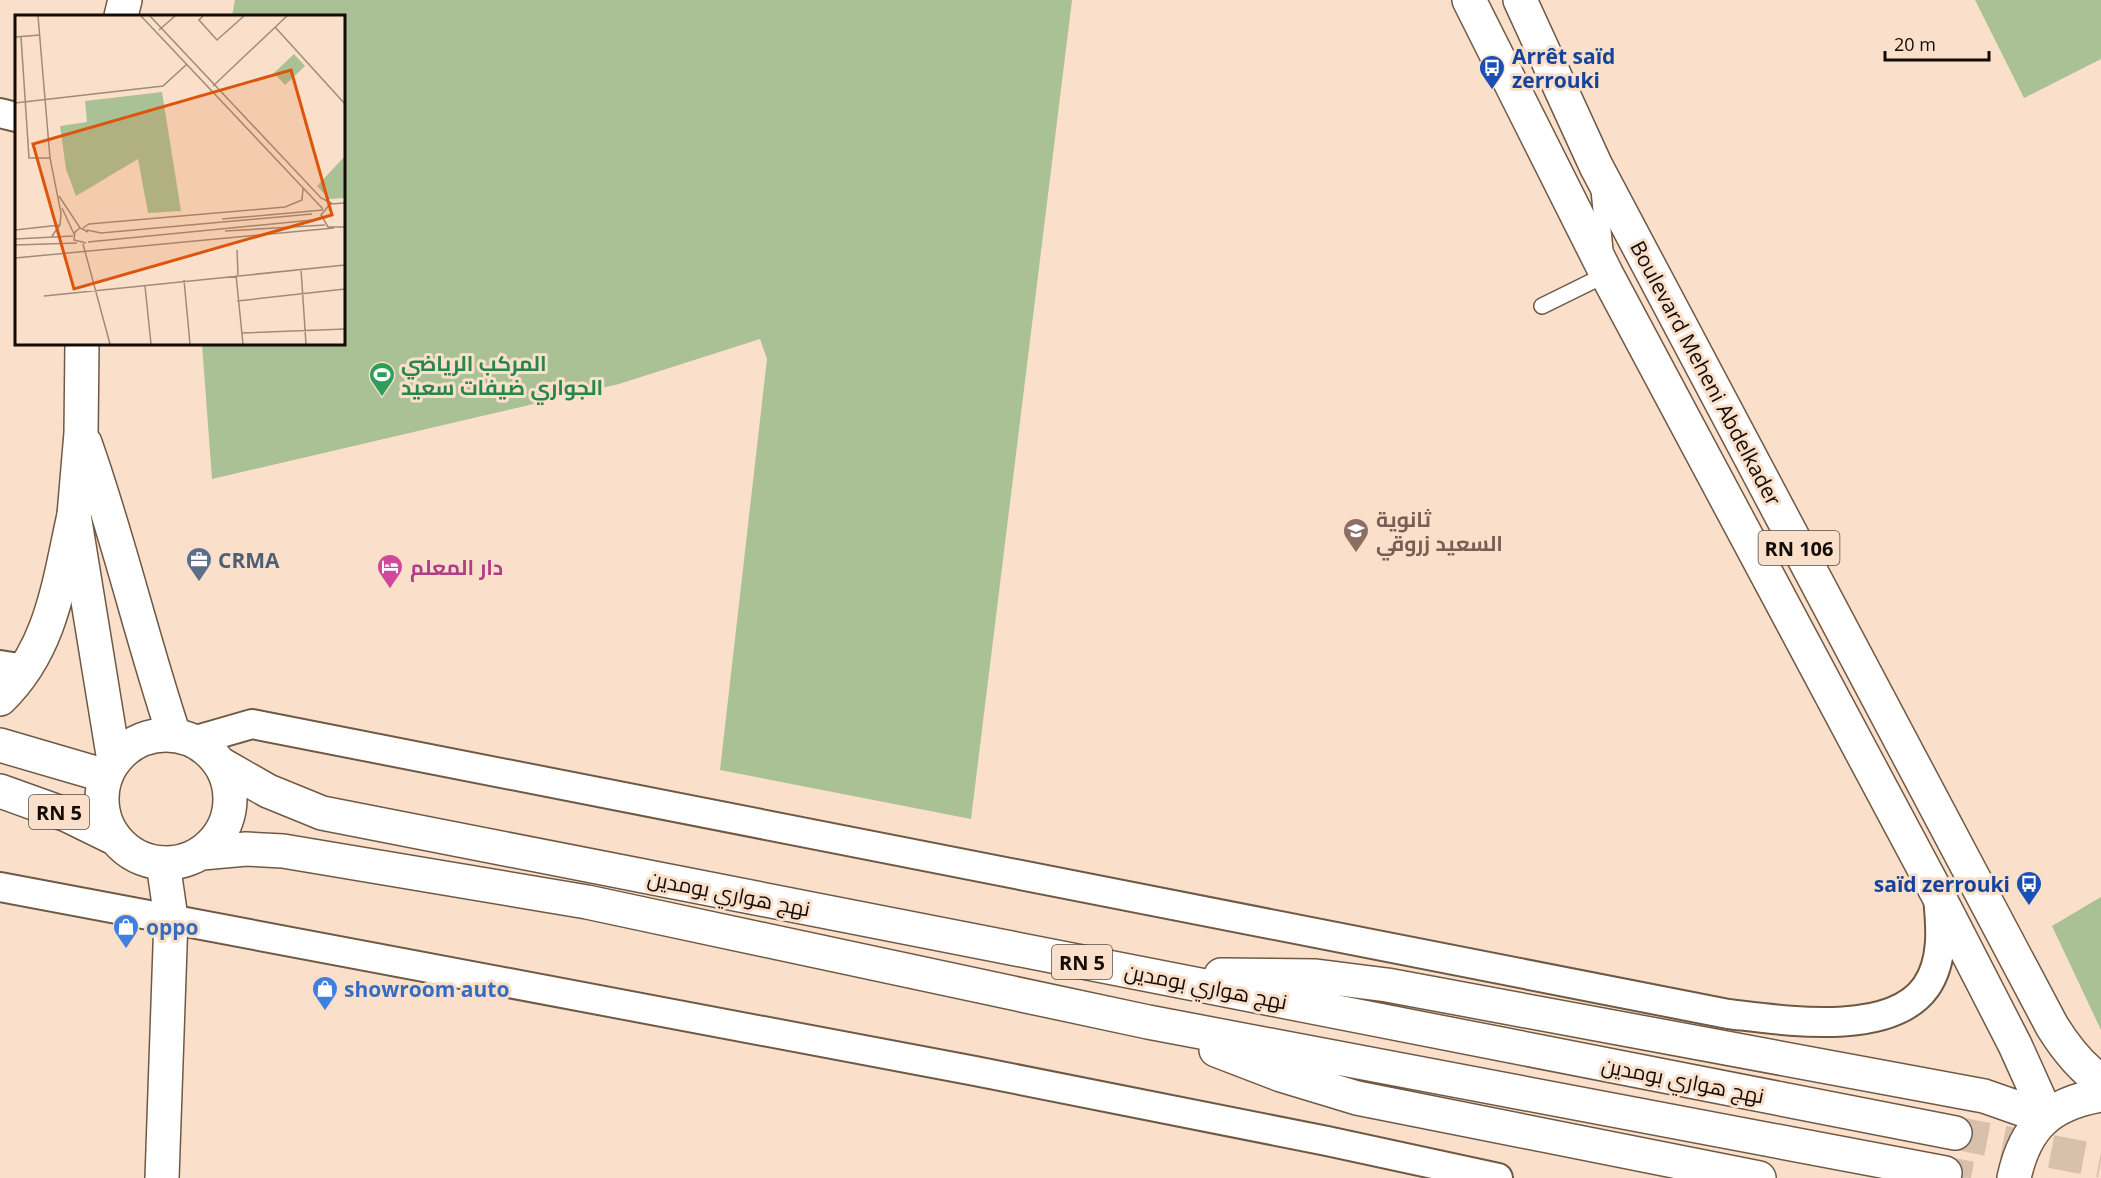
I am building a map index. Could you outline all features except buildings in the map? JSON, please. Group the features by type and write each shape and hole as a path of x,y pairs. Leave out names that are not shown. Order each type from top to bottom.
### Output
{"main road":[{"path":"122,15 125,0"},
{"name":"Boulevard Meheni Abdelkader","path":"1470,0 1607,275 1938,895 2015,1045 2045,1118"},
{"name":"Boulevard Meheni Abdelkader","path":"1521,0 1596,166 2052,1026 2065,1047 2101,1082"},
{"path":"0,699 12,667 35,655 53,606 74,515 81,433 82,345"},
{"path":"81,433 102,492 158,685 184,738"},
{"path":"74,515 110,769"},
{"path":"156,736 184,738 212,754 219,763 228,781 230,802 226,822 217,839 202,853 183,861 163,863 145,860 129,851 116,839 107,825 102,792 110,769 126,749 140,740 156,736"},
{"name":"RN 5","path":"0,745 110,769"},
{"name":"نهج هواري بومدين","path":"219,763 268,791 322,813 1955,1133"},
{"name":"RN 5","path":"0,791 67,815 116,839"},
{"name":"نهج هواري بومدين","path":"202,853 246,849 284,851 587,902 1148,1022 1945,1173"},
{"path":"162,1178 171,918 163,863"},
{"path":"1157,977 1280,974 1352,979 1984,1096 2045,1118"},
{"path":"1148,1022 1281,1075 1357,1098 1759,1178"},
{"path":"2014,1178 2019,1155 2032,1131 2045,1118 2053,1111 2078,1099 2101,1095"}],"street":[{"path":"0,113 15,117"},
{"path":"184,738 252,724 1717,1012 1764,1018 1849,1022 1882,1016 1910,1002 1926,988 1937,960 1941,932 1938,895"},
{"path":"0,887 975,1071 1327,1141 1498,1178"}],"lane":[{"path":"1542,306 1607,275 1596,166"}],"green space":[{"name":"المركب الرياضي الجواري ضيفات سعيد","path":"235,0 1072,0 971,819 720,770 767,359 760,339 619,384 212,479 202,345 345,345 345,15 232,15"},
{"path":"1975,0 2101,0 2101,59 2024,98"},
{"path":"2101,897 2101,1030 2052,926"}],"tunnel":[{"path":"1955,1133 2101,1161"},
{"path":"1945,1173 1971,1178"}],"place":[{"name":"Arrêt saïd zerrouki","path":"1492,91"},
{"name":"المركب الرياضي الجواري ضيفات سعيد","path":"382,398"},
{"name":"ثانوية السعيد زروقي","path":"1356,554"},
{"name":"CRMA","path":"199,583"},
{"name":"دار المعلم","path":"390,590"},
{"name":"saïd zerrouki","path":"2029,907"},
{"name":"oppo","path":"126,950"},
{"name":"showroom auto","path":"325,1012"}]}
